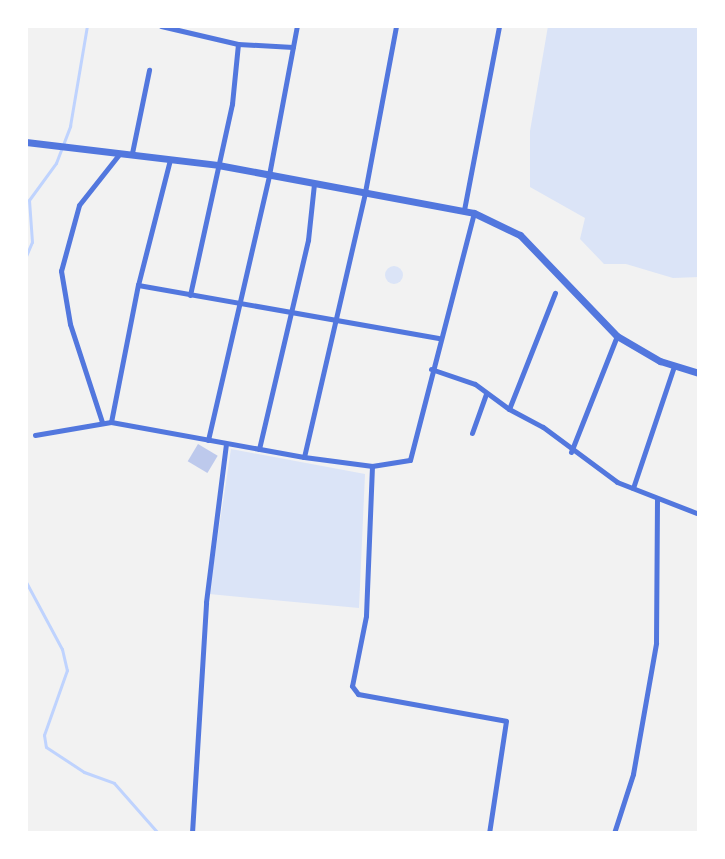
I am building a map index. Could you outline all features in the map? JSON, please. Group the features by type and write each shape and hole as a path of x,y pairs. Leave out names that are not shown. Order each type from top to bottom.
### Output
{"street":[{"path":"161,26 238,44 293,47"},
{"path":"208,440 269,175 297,26"},
{"path":"304,457 365,192 396,26"},
{"path":"464,210 499,26"},
{"path":"190,295 218,165 238,44"},
{"path":"132,153 149,70"},
{"path":"26,142 218,165 474,213 520,235 617,336 674,366 699,373"},
{"path":"102,422 70,324 61,271 79,205 109,174 121,152"},
{"path":"111,422 138,285 170,159"},
{"path":"259,449 308,240 314,184"},
{"path":"35,435 111,422 226,444 372,466 410,460 438,338 474,213"},
{"path":"138,285 438,338"},
{"path":"509,409 555,293"},
{"path":"571,452 617,336"},
{"path":"633,488 674,366"},
{"path":"431,369 475,384 509,409 543,427 571,452 633,488 699,513"},
{"path":"472,433 486,394"},
{"path":"192,833 206,602 226,444"},
{"path":"372,466 368,603 352,686 358,694 506,721 489,833"},
{"path":"614,833 633,774 656,643 657,499"}],"shaded area":[{"path":"548,26 699,26 699,277 673,278 626,264 604,264 580,239 585,218 530,187 530,131"},
{"path":"390,266 398,266 403,275 401,282 390,284 385,279 385,271"},
{"path":"231,449 365,474 359,608 209,594"}],"building":[{"path":"198,444 218,456 207,473 188,461"}],"waterway":[{"path":"26,256 32,242 29,200 56,163 70,126 87,26"},
{"path":"26,582 62,649 67,670 44,735 46,747 84,772 114,783 158,833"}]}
